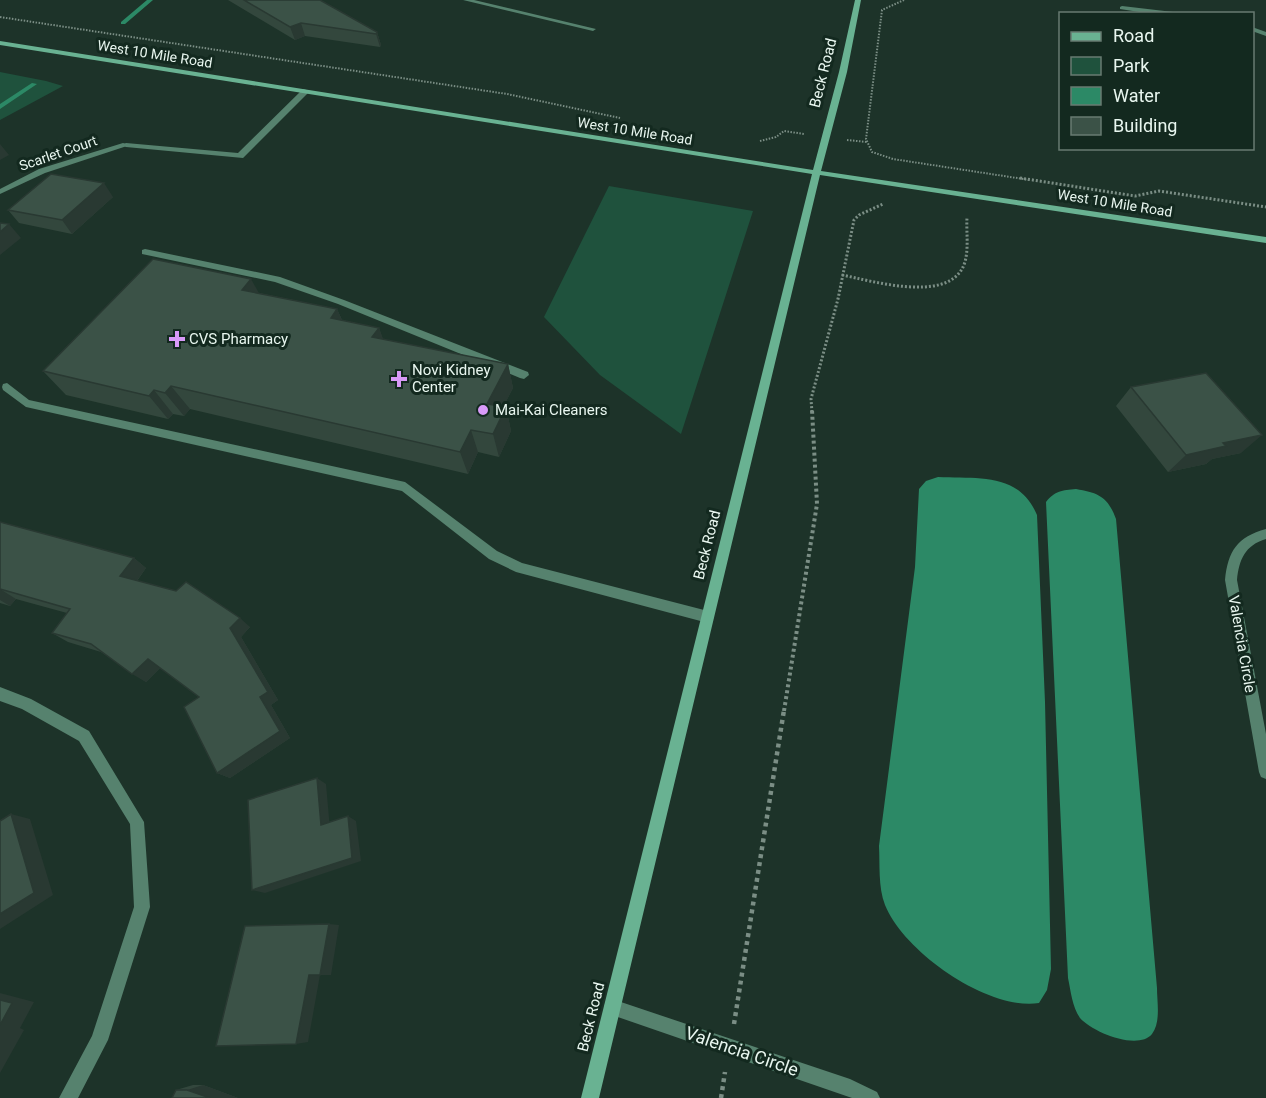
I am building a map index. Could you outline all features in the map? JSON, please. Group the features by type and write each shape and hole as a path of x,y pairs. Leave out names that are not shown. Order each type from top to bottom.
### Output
{"main road":[{"name":"Beck Road","path":"590,1098 843,72 858,0"},
{"name":"West 10 Mile Road","path":"0,44 640,146 1266,240"}],"street":[{"path":"466,0 592,29"},
{"path":"1122,8 1156,12"},
{"name":"Scarlet Court","path":"0,192 42,171 126,145 240,156 306,91"},
{"path":"145,252 277,279 524,375"},
{"path":"8,387 26,403 405,486 492,555 520,568 708,617"},
{"name":"Valencia Circle","path":"1266,534 1245,542 1237,551 1231,580 1266,772"},
{"path":"0,694 26,704 84,736 137,822 142,907 99,1040 68,1098"},
{"name":"Valencia Circle","path":"612,1007 850,1088 871,1098"}],"path":[{"path":"904,0 882,10 866,139 872,152 893,159 1135,196 1160,191 1266,207"},
{"path":"0,17 507,94 619,118"},
{"path":"754,140 764,141 784,131"},
{"path":"721,1098 817,504 811,399 838,299 854,220 859,214 882,206"},
{"path":"842,275 908,286 929,287 944,284 957,278 965,262 967,218"}],"green space":[{"path":"0,72 46,81 63,86 0,120"},
{"path":"609,186 753,211 681,434 600,375 544,317"}],"water":[{"path":"938,477 982,479 1008,485 1020,491 1037,515 1045,702 1051,969 1047,990 1039,1003 1019,1003 996,998 950,975 929,959 895,923 885,905 881,891 879,846 915,567 919,489 926,481"},
{"path":"1076,489 1102,497 1110,506 1116,519 1158,1006 1157,1024 1152,1034 1137,1041 1104,1034 1080,1018 1073,1004 1068,978 1046,502 1059,492"}],"building":[{"path":"244,0 320,0 377,32 376,34 301,23 290,27"},
{"path":"51,174 104,183 62,220 8,210"},
{"path":"0,223 9,224 0,232"},
{"path":"153,259 251,279 242,290 337,309 331,318 379,328 372,337 508,364 487,404 506,407 493,434 471,430 460,452 171,386 165,393 154,390 149,396 43,371"},
{"path":"1206,373 1262,435 1223,443 1226,446 1186,455 1131,387"},
{"path":"0,522 134,558 120,576 176,591 186,582 240,618 230,628 268,692 260,697 280,731 217,773 184,707 199,697 148,659 132,674 91,644 52,633 70,609 0,589"},
{"path":"317,778 321,825 348,816 352,858 252,890 248,800"},
{"path":"11,814 34,893 0,914 0,821"},
{"path":"329,924 320,975 309,975 296,1044 216,1046 245,926"},
{"path":"0,1000 12,1003 0,1025"},
{"path":"176,1090 187,1090 210,1098 172,1098"}],"waterway":[{"path":"123,23 150,0"},
{"path":"0,107 34,84"}],"place":[{"name":"CVS Pharmacy","path":"177,339"},
{"name":"Novi Kidney Center","path":"399,379"},
{"name":"Mai-Kai Cleaners","path":"483,410"}]}
